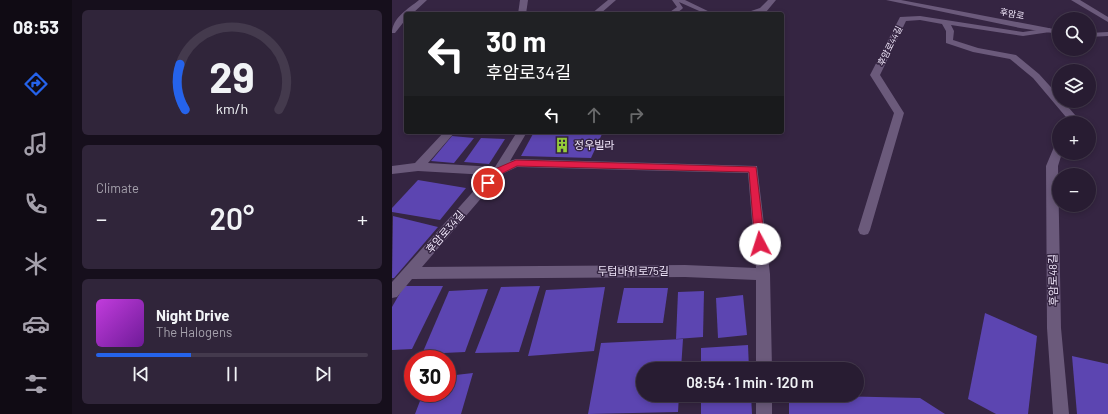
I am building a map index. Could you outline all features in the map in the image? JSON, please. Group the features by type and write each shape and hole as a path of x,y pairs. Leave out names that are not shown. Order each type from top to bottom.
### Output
{"street":[{"path":"408,12 423,0"},
{"path":"522,12 524,0"},
{"path":"597,12 612,0"},
{"path":"755,12 764,10 772,0"},
{"name":"후암로","path":"890,0 1052,31"},
{"path":"1075,0 1108,20"},
{"path":"392,31 404,16"},
{"name":"후암로44길","path":"864,230 898,113 875,75 904,19 920,18 1023,34 1047,30"},
{"path":"945,22 950,31 948,41 976,50 1013,57 1036,76 1071,116"},
{"path":"1096,35 1108,34"},
{"path":"418,167 448,134"},
{"name":"후암로34길","path":"392,292 498,171 521,134"},
{"name":"후암로48길","path":"1054,160 1052,166 1054,328 1061,414"},
{"name":"후암로34길","path":"498,171 516,163 753,169 763,274"},
{"path":"392,170 418,167 498,171"},
{"name":"두텁바위로75길","path":"408,273 685,271 763,274"},
{"path":"763,274 764,362"},
{"path":"764,402 764,414"}],"lane":[{"path":"673,12 680,8 675,0"},
{"path":"680,0 707,12"}],"building":[{"name":"정우빌라","path":"533,134 602,134 591,158 521,156"},
{"path":"452,136 474,138 454,163 431,161"},
{"path":"481,138 505,139 489,164 464,162"},
{"path":"418,180 466,188 440,220 392,212 392,208"},
{"path":"393,216 438,227 394,278 392,278"},
{"path":"404,286 443,286 412,349 392,350 392,307"},
{"path":"540,286 519,352 475,353 501,287"},
{"path":"605,287 594,351 528,356 546,290"},
{"path":"624,288 668,288 663,323 617,323"},
{"path":"488,289 465,352 456,352 456,350 424,350 449,291"},
{"path":"704,291 703,337 676,339 678,292"},
{"path":"743,295 747,335 718,338 716,298"},
{"path":"985,313 1037,336 1028,414 996,414 968,399"},
{"path":"683,339 681,362 636,362 636,402 679,402 678,412 588,414 601,343"},
{"path":"748,345 749,362 701,362 701,348"},
{"path":"1072,356 1108,364 1108,414 1077,414"},
{"path":"473,373 461,414 415,414 420,402 456,402 456,375"},
{"path":"864,397 920,398 945,414 789,414 789,402 864,402"},
{"path":"701,402 751,402 752,414 701,414"}],"place":[{"name":"정우빌라","path":"562,145"}],"route":[{"path":"488,183 498,171 516,163 753,169 760,244"}]}
